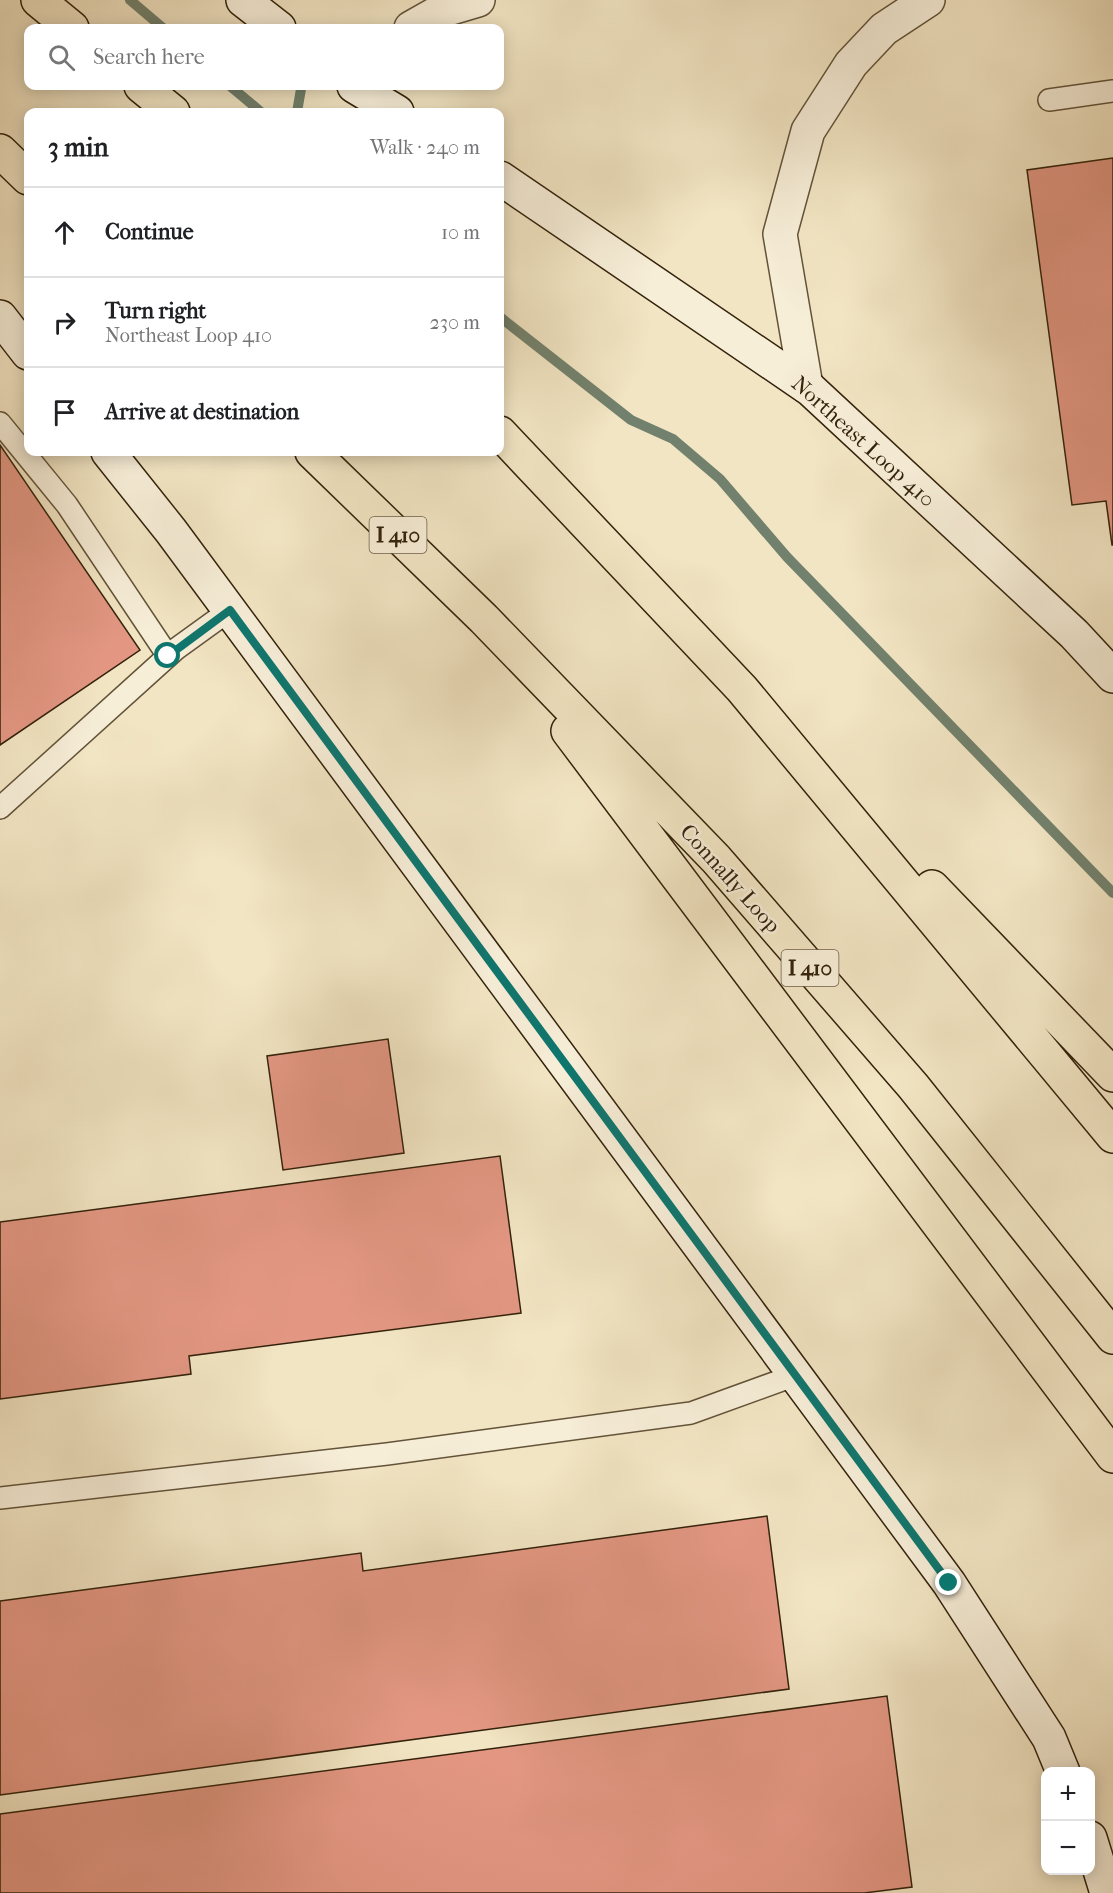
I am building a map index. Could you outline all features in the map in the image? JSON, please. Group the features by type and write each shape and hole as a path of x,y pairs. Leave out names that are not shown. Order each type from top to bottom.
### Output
{"highway":[{"path":"38,0 67,24"},
{"path":"146,90 168,108"},
{"path":"0,151 24,174"},
{"path":"504,437 1113,1075"},
{"name":"Connally Loop","path":"316,456 484,619 723,867 914,1086 1113,1338"},
{"path":"484,619 1113,1456"},
{"path":"742,689 1113,1136"}],"main road":[{"path":"243,0 274,24"},
{"path":"418,24 441,11 478,0"},
{"path":"806,386 780,234 808,131 851,64 884,28 928,0"},
{"path":"361,90 390,108"},
{"name":"Northeast Loop 410","path":"504,181 806,386 1074,634 1113,676"},
{"path":"2,324 24,349"},
{"path":"111,456 230,610 949,1583 1049,1738 1061,1767"},
{"path":"1095,1854 1107,1893"}],"lane":[{"path":"1048,100 1113,91"},
{"path":"0,423 24,452"},
{"path":"27,456 67,505 168,656"},
{"path":"0,808 168,656 230,610"},
{"path":"0,1497 387,1454 691,1413 796,1375"}],"building":[{"path":"1113,158 1112,545 1106,501 1072,505 1027,170"},
{"path":"0,445 140,650 0,745"},
{"path":"388,1039 404,1153 283,1170 267,1056"},
{"path":"500,1156 521,1313 189,1356 191,1374 0,1399 0,1222"},
{"path":"767,1516 789,1689 0,1795 0,1601 361,1553 363,1571"},
{"path":"887,1696 912,1887 864,1893 0,1893 0,1814"}],"waterway":[{"path":"130,0 158,24"},
{"path":"235,90 256,108"},
{"path":"298,108 301,90"},
{"path":"504,320 631,420 673,439 720,479 787,557 1113,893"}],"route":[{"path":"168,656 230,610 949,1583"}]}
